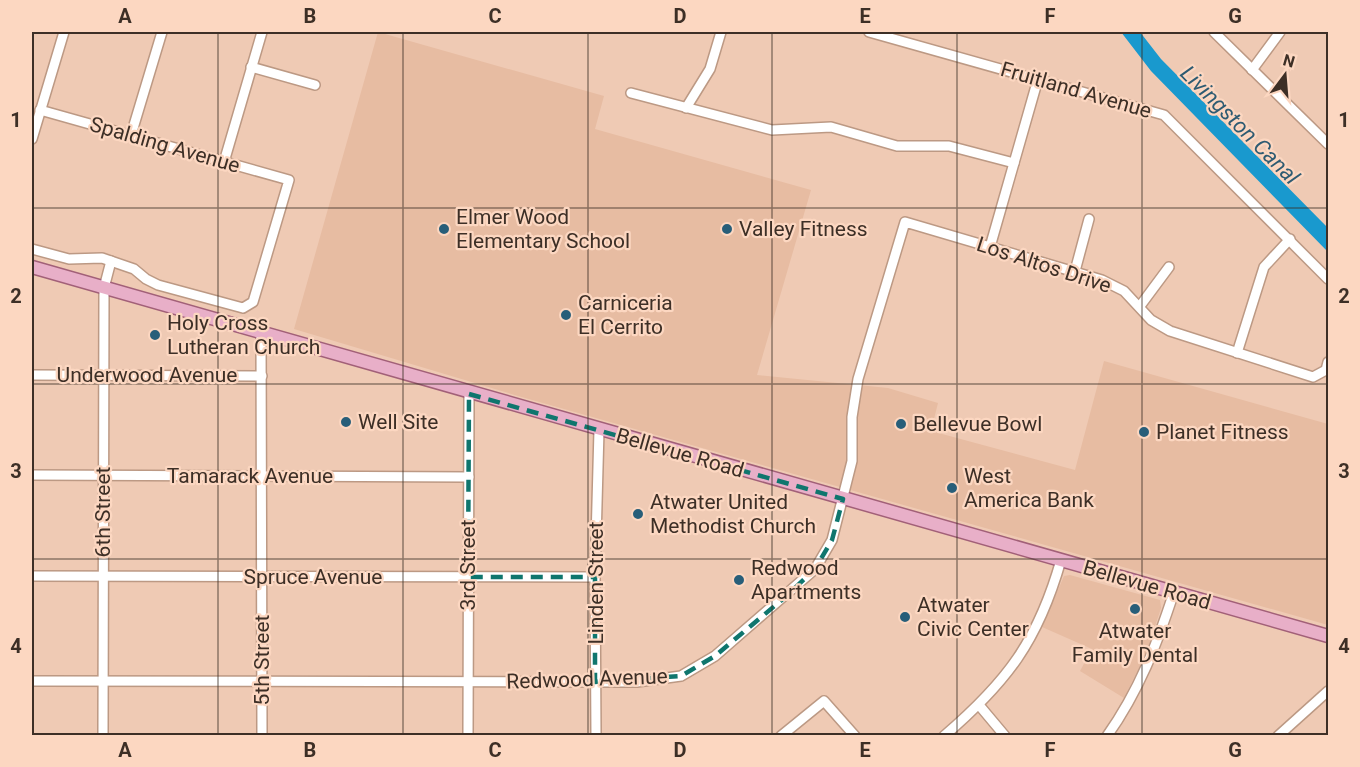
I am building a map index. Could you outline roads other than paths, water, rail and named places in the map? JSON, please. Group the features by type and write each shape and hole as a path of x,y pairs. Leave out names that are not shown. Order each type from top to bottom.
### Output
{"main road":[{"name":"Bellevue Road","path":"32,267 470,394 1329,636"}],"street":[{"path":"32,139 64,32"},
{"path":"131,135 162,32"},
{"path":"224,162 262,32"},
{"path":"686,108 710,69 721,32"},
{"name":"Fruitland Avenue","path":"869,32 895,35 1164,115 1329,279"},
{"path":"1214,32 1327,141"},
{"path":"1252,70 1281,32"},
{"path":"251,67 315,85"},
{"path":"990,247 1038,79"},
{"path":"631,93 772,130 831,127 897,146 958,148 1014,163"},
{"name":"Spalding Avenue","path":"40,110 289,180 253,302 243,308 158,285 146,279 134,268 111,261"},
{"path":"1075,272 1089,219"},
{"name":"Los Altos Drive","path":"904,222 1102,280 1124,291 1151,320 1170,332 1313,377 1326,370 1329,362"},
{"name":"Redwood Avenue","path":"32,681 637,682 681,676 715,656 814,569 832,540 852,461 852,417 858,379 904,222"},
{"path":"1237,353 1264,267 1290,239"},
{"path":"32,249 69,259 102,258 111,261"},
{"name":"6th Street","path":"103,735 104,288 111,261"},
{"path":"1140,306 1170,267"},
{"name":"5th Street","path":"261,333 262,735"},
{"name":"Underwood Avenue","path":"32,375 262,376"},
{"name":"3rd Street","path":"468,735 470,394"},
{"name":"Linden Street","path":"596,735 595,577 599,430"},
{"name":"Tamarack Avenue","path":"32,475 468,477"},
{"path":"944,735 979,705 1012,668 1049,602 1061,560"},
{"name":"Spruce Avenue","path":"32,576 595,577"},
{"path":"1107,735 1122,716 1151,661 1174,592"},
{"path":"1278,735 1329,692"},
{"path":"781,735 824,701 855,735"},
{"path":"979,705 1005,735"}],"water":[{"path":"1121,32 1140,32 1161,59 1328,228 1328,252 1151,71"}],"place":[{"name":"Elmer Wood Elementary School","path":"444,229"},
{"name":"Valley Fitness","path":"727,229"},
{"name":"Carniceria El Cerrito","path":"566,315"},
{"name":"Holy Cross Lutheran Church","path":"155,335"},
{"name":"Well Site","path":"346,422"},
{"name":"Bellevue Bowl","path":"901,424"},
{"name":"Planet Fitness","path":"1144,432"},
{"name":"West America Bank","path":"952,488"},
{"name":"Atwater United Methodist Church","path":"638,514"},
{"name":"Redwood Apartments","path":"739,580"},
{"name":"Atwater Family Dental","path":"1135,609"},
{"name":"Atwater Civic Center","path":"905,617"}],"water label":[{"name":"Livingston Canal","path":"1240,125"}]}
